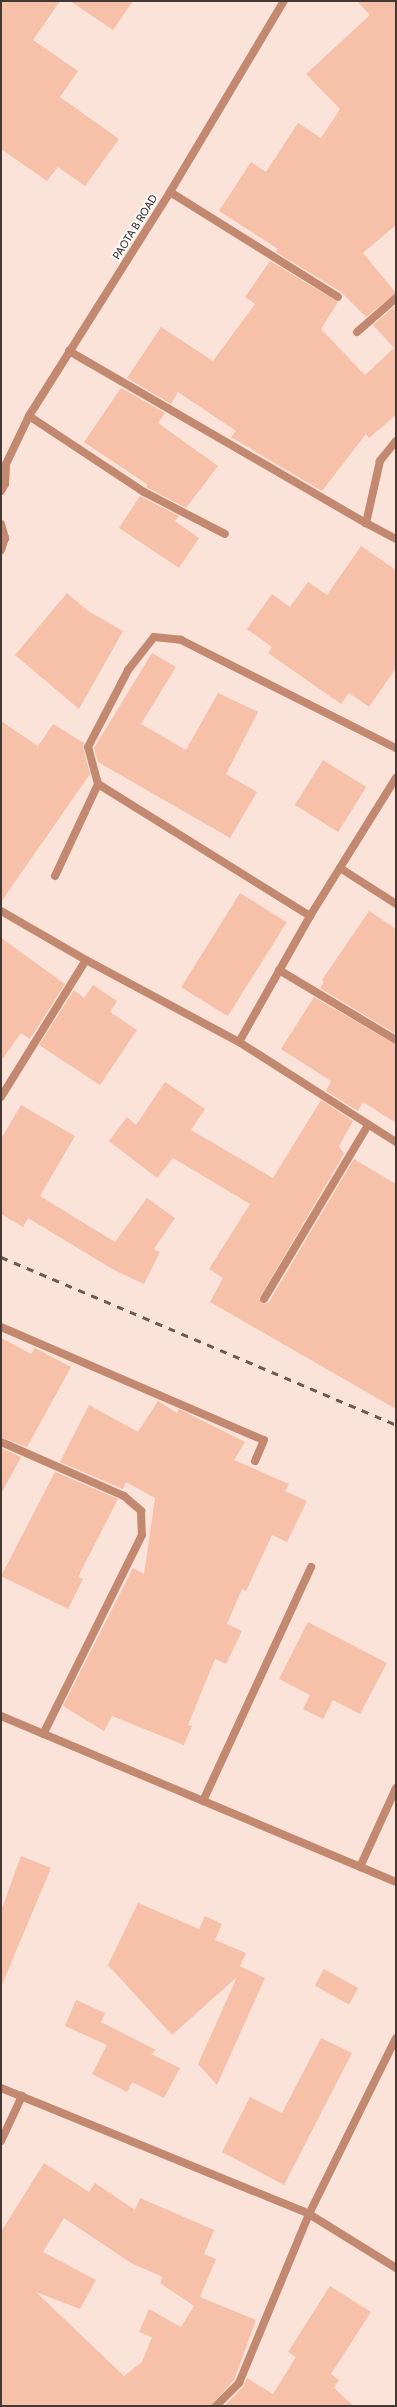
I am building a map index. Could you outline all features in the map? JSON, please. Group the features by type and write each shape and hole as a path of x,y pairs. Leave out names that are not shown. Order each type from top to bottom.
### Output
{"street":[{"name":"PAOTA B ROAD","path":"1,491 5,484 4,466 29,416 170,192 284,1"},
{"path":"170,192 338,297"},
{"path":"357,332 396,298"},
{"path":"69,351 396,539"},
{"path":"29,416 144,492 225,534"},
{"path":"366,522 380,461 396,441"},
{"path":"1,524 5,538 1,550"},
{"path":"55,876 98,784 88,747 128,670 154,637 181,640 396,748"},
{"path":"239,1042 310,916 396,778"},
{"path":"98,784 310,916"},
{"path":"340,868 396,904"},
{"path":"1,911 86,960 239,1042 396,1142"},
{"path":"1,1098 86,960"},
{"path":"279,970 396,1040"},
{"path":"264,1299 368,1125"},
{"path":"1,1327 264,1440 255,1461"},
{"path":"1,1442 124,1496 141,1511 142,1535 43,1734"},
{"path":"203,1801 311,1567"},
{"path":"1,1716 396,1882"},
{"path":"360,1867 396,1788"},
{"path":"216,2406 239,2384 309,2214 396,2038"},
{"path":"1,2088 309,2214 396,2268"},
{"path":"1,2142 22,2096"}],"building":[{"path":"1,1 60,1 33,40 78,71 60,97 119,139 85,186 58,167 47,181 1,149"},
{"path":"70,1 133,1 113,30"},
{"path":"357,1 396,1 396,225 363,253 396,293 366,317 341,292 276,252 278,249 219,211 251,162 266,172 298,123 321,138 340,109 306,74 370,15"},
{"path":"270,261 338,302 321,329 365,375 394,348 373,325 396,305 396,415 369,438 366,434 322,491 231,437 236,431 178,392 171,404 127,378 161,327 213,361 255,304 245,297"},
{"path":"121,388 165,413 158,423 218,466 186,508 146,487 148,485 84,442"},
{"path":"140,496 179,516 175,521 199,538 179,568 119,528"},
{"path":"361,546 396,570 396,668 369,707 349,693 341,704 268,653 272,647 247,629 272,594 290,607 308,582 327,595"},
{"path":"67,593 88,611 123,631 79,709 15,655"},
{"path":"152,653 176,667 141,724 186,750 218,693 258,712 226,774 257,792 230,838 98,762 94,748"},
{"path":"1,721 38,746 53,724 84,743 83,748 90,774 1,902"},
{"path":"323,760 366,787 338,832 295,805"},
{"path":"240,893 287,922 228,1016 181,987"},
{"path":"369,911 396,929 396,1034 320,988 324,982 322,980"},
{"path":"1,938 65,984 30,1039 21,1033 1,1061"},
{"path":"93,985 117,1001 110,1012 137,1030 100,1085 39,1045 74,990 84,998"},
{"path":"314,997 396,1045 396,1123 363,1102 358,1111 326,1091 331,1081 281,1049"},
{"path":"165,1082 205,1109 191,1130 273,1178 321,1100 353,1121 339,1146 344,1154 259,1299 264,1304 269,1302 354,1159 396,1184 396,1409 210,1302 223,1278 209,1269 250,1204 173,1158 157,1178 109,1141 127,1117 136,1125"},
{"path":"21,1105 75,1136 40,1196 115,1242 147,1198 175,1218 154,1249 160,1252 144,1284 114,1270 28,1218 23,1227 1,1214 1,1139"},
{"path":"1,1338 31,1354 35,1348 71,1367 27,1447 1,1437"},
{"path":"158,1401 177,1413 179,1409 245,1442 234,1460 289,1484 285,1491 307,1501 287,1542 272,1535 246,1591 242,1589 227,1624 242,1631 226,1664 215,1659 188,1725 192,1726 184,1745 112,1716 104,1731 63,1706 133,1568 144,1574 155,1498 126,1482 123,1489 60,1462 89,1405 138,1432"},
{"path":"1,1448 21,1457 1,1494"},
{"path":"55,1472 118,1499 78,1577 83,1579 68,1609 1,1576"},
{"path":"308,1622 387,1663 360,1714 333,1700 323,1719 303,1709 310,1695 279,1679"},
{"path":"21,1856 51,1868 1,1987 1,1911"},
{"path":"138,1903 199,1929 205,1916 222,1924 215,1940 246,1953 240,1966 265,1978 217,2085 198,2064 237,1977 172,2035 108,1965"},
{"path":"324,1969 358,1988 349,2005 315,1986"},
{"path":"76,2000 105,2013 101,2022 156,2050 151,2054 180,2068 164,2098 132,2082 127,2092 92,2074 107,2045 65,2026"},
{"path":"321,2038 352,2053 284,2185 222,2152 250,2097 282,2113"},
{"path":"44,2163 89,2192 95,2183 135,2210 140,2198 214,2230 204,2254 216,2259 200,2297 256,2320 234,2380 211,2406 1,2406 1,2232","holes":["64,2218 131,2263 163,2277 160,2283 194,2306 181,2327 149,2309 139,2332 152,2337 142,2362 124,2376 36,2292 80,2309 96,2280 43,2252"]},
{"path":"330,2286 371,2312 331,2374 339,2380 334,2388 354,2406 224,2406 243,2387 247,2378 273,2394 296,2357 288,2352"}],"railway":[{"path":"1,1257 396,1425"}]}
